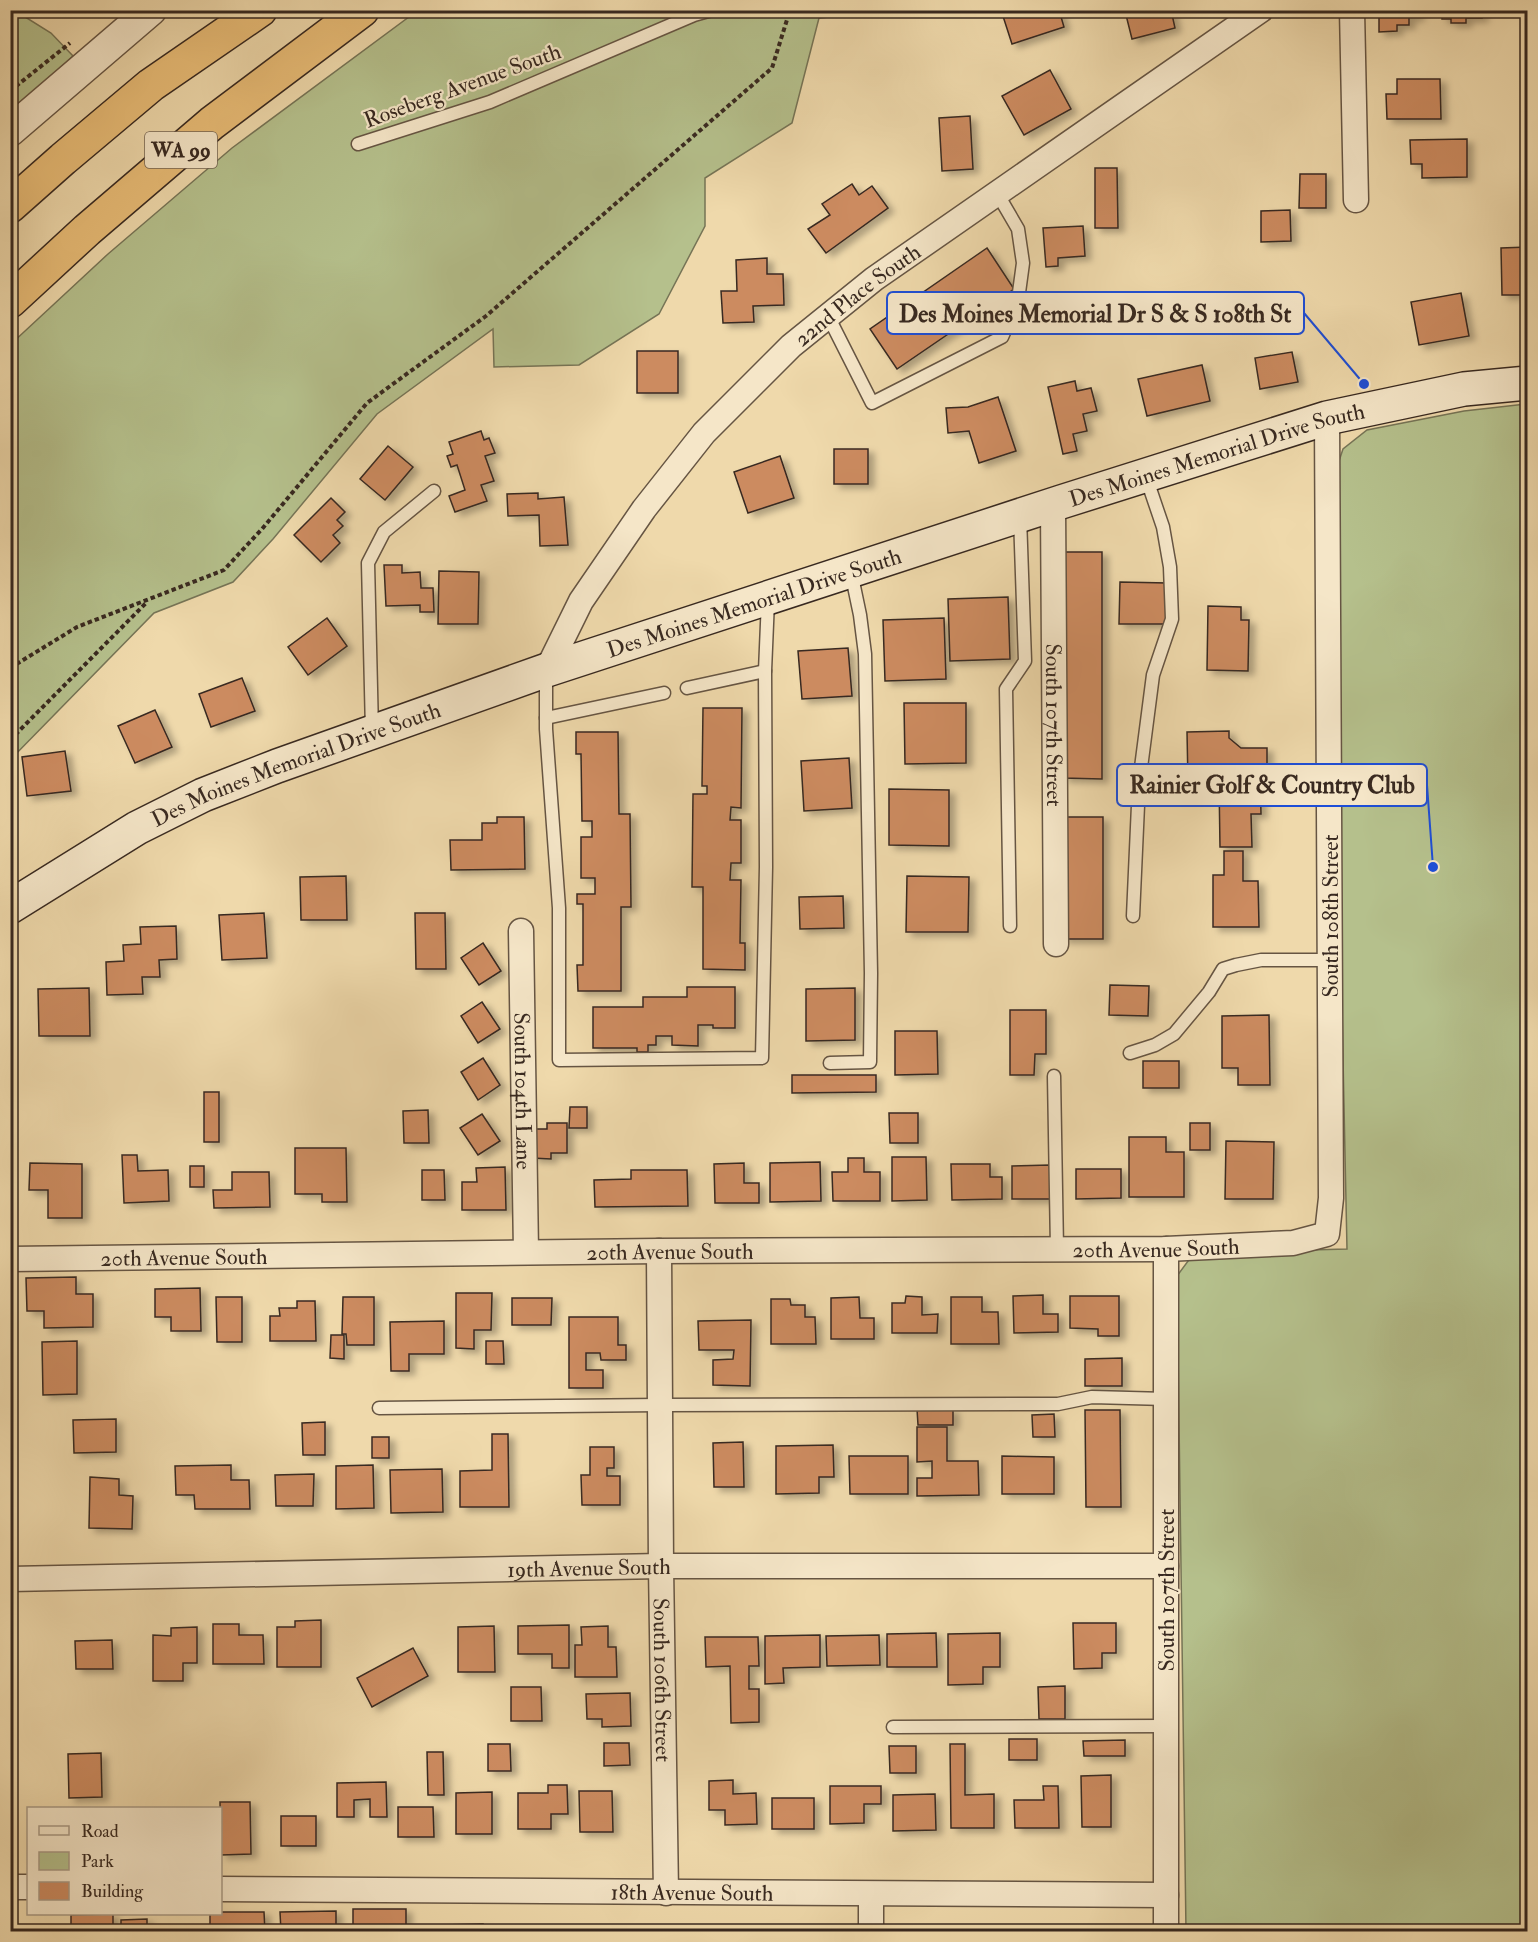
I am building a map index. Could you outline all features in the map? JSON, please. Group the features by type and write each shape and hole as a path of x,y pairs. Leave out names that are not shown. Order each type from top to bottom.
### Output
{"highway":[{"path":"151,85 236,10"},
{"name":"WA 99","path":"10,206 151,85 260,10"},
{"name":"WA 99","path":"10,301 87,230 212,123 362,10"}],"main road":[{"name":"Des Moines Memorial Drive South","path":"10,906 137,828 203,795 546,670 1327,418 1464,389 1527,383"}],"street":[{"path":"10,131 151,10"},
{"name":"22nd Place South","path":"546,670 581,601 644,510 704,433 791,346 874,279 1261,10"},
{"path":"1352,10 1356,200"},
{"name":"South 108th Street","path":"1327,418 1332,1198 1327,1234"},
{"name":"South 107th Street","path":"1053,506 1056,944"},
{"name":"South 104th Lane","path":"521,931 526,1252"},
{"name":"20th Avenue South","path":"10,1259 526,1252 1166,1249 1293,1243 1327,1234"},
{"name":"South 107th Street","path":"1166,1249 1166,1932"},
{"name":"South 106th Street","path":"659,1251 666,1893"},
{"name":"19th Avenue South","path":"10,1579 661,1566 1166,1566"},
{"path":"10,1887 27,1887"},
{"name":"18th Avenue South","path":"222,1889 1166,1895"},
{"path":"871,1894 871,1932"}],"lane":[{"name":"Roseberg Avenue South","path":"358,144 490,102 694,15 712,10"},
{"path":"828,316 872,403 1002,337 1018,300 1023,264 1018,229 997,193"},
{"path":"1133,916 1139,783 1153,675 1172,619 1170,567 1163,527 1146,476"},
{"path":"372,732 368,563 384,532 434,491"},
{"path":"1010,927 1006,689 1025,661 1020,516"},
{"path":"831,1063 870,1062 871,973 865,654 851,571"},
{"path":"546,670 546,718 560,908 559,1060 762,1059 766,867 765,671 768,598"},
{"path":"687,688 765,671"},
{"path":"546,718 664,693"},
{"path":"1130,1053 1155,1045 1174,1034 1209,992 1223,969 1262,960 1330,960"},
{"path":"1054,1076 1057,1249"},
{"path":"379,1408 1058,1404 1092,1397 1166,1399"},
{"path":"893,1727 1166,1726"}],"path":[{"path":"10,668 77,627 224,570 262,529 367,403 486,316 772,68 790,10"},
{"path":"10,91 75,38"},
{"path":"10,740 150,599"}],"green space":[{"path":"14,10 51,33 73,56 11,115 10,11"},
{"path":"417,11 892,11 819,18 792,123 705,178 705,226 659,314 579,365 494,367 493,329 377,414 273,539 233,582 154,613 11,759 11,344 108,254 232,148"},
{"path":"1527,404 1527,1931 1186,1931 1177,1276 1194,1253 1347,1249 1331,485 1343,449 1367,430 1464,411"}],"building":[{"path":"1001,10 1059,10 1064,27 1012,44"},
{"path":"1171,10 1175,28 1132,39 1125,11"},
{"path":"1379,10 1418,10 1418,17 1409,17 1409,25 1397,25 1397,31 1379,32"},
{"path":"1442,10 1482,10 1482,18 1466,18 1466,23 1451,23 1451,19 1442,19"},
{"path":"1050,70 1071,109 1024,135 1002,96"},
{"path":"1397,79 1440,79 1441,119 1387,119 1386,94 1397,94"},
{"path":"970,116 973,169 942,171 939,118"},
{"path":"1467,139 1467,177 1422,178 1422,164 1411,164 1410,140"},
{"path":"1095,168 1117,168 1118,228 1095,228"},
{"path":"1300,174 1326,174 1326,208 1299,208"},
{"path":"852,184 859,195 872,186 888,208 826,253 808,229 830,215 822,204"},
{"path":"1290,210 1291,241 1261,242 1261,211"},
{"path":"1083,226 1085,256 1058,258 1058,266 1046,267 1043,228"},
{"path":"1528,247 1528,295 1502,295 1501,248"},
{"path":"987,248 1014,289 897,369 870,329"},
{"path":"767,258 767,274 783,274 784,305 753,306 754,322 723,323 721,291 737,291 736,260"},
{"path":"1461,293 1469,336 1419,345 1411,302"},
{"path":"637,351 678,351 678,393 637,393"},
{"path":"1292,352 1298,382 1260,389 1255,358"},
{"path":"1202,365 1210,401 1147,416 1138,379"},
{"path":"1075,381 1077,391 1091,388 1097,411 1083,414 1087,431 1073,434 1077,451 1063,454 1048,387"},
{"path":"998,397 1016,451 979,463 969,431 948,433 946,408 968,407"},
{"path":"481,431 484,440 489,438 495,453 485,456 494,481 481,485 487,501 455,512 449,496 465,490 457,465 451,467 447,456 453,454 449,442"},
{"path":"388,446 413,467 385,500 360,479"},
{"path":"834,449 868,449 868,484 834,484"},
{"path":"780,456 794,498 748,513 734,472"},
{"path":"538,493 538,499 564,497 568,545 540,546 539,515 508,516 507,494"},
{"path":"331,498 345,512 337,520 343,526 333,535 340,543 321,562 294,535"},
{"path":"1063,552 1102,552 1102,779 1063,778"},
{"path":"384,565 402,565 402,573 420,572 421,588 433,588 434,612 420,612 420,605 386,606"},
{"path":"439,571 479,572 478,624 438,624"},
{"path":"1120,582 1167,583 1167,624 1119,624"},
{"path":"1008,597 1010,659 950,661 948,599"},
{"path":"1208,606 1241,607 1241,620 1249,620 1248,671 1207,670"},
{"path":"327,618 347,646 308,675 288,647"},
{"path":"944,618 946,679 885,681 883,620"},
{"path":"848,648 852,696 802,699 798,651"},
{"path":"242,678 255,711 211,727 199,694"},
{"path":"904,703 966,703 966,763 905,764"},
{"path":"703,708 742,708 741,808 731,807 730,820 741,820 741,863 731,863 730,880 741,880 740,943 745,943 745,970 703,969 703,887 692,887 693,794 707,794 707,786 702,786"},
{"path":"155,710 172,747 135,763 118,726"},
{"path":"1229,731 1229,738 1241,748 1267,748 1267,771 1260,771 1261,814 1251,814 1252,847 1220,847 1219,781 1188,782 1187,732"},
{"path":"576,732 618,732 619,814 630,814 631,907 621,907 621,991 578,991 577,965 583,965 583,904 577,904 577,894 595,894 595,878 581,878 581,837 592,837 592,821 582,821 581,754 576,754"},
{"path":"65,751 71,791 27,796 22,757"},
{"path":"849,758 852,808 804,811 801,761"},
{"path":"889,789 949,790 949,846 889,845"},
{"path":"497,817 524,817 525,869 451,870 450,840 482,840 482,823 497,823"},
{"path":"1062,817 1103,817 1103,939 1062,939"},
{"path":"1224,851 1243,851 1243,881 1258,881 1259,927 1213,927 1213,875 1224,875"},
{"path":"346,876 347,920 301,920 300,877"},
{"path":"907,876 969,877 968,932 906,932"},
{"path":"843,896 844,928 800,929 799,897"},
{"path":"264,913 267,958 222,960 219,915"},
{"path":"415,913 445,913 446,969 416,969"},
{"path":"176,926 177,959 159,960 160,977 142,977 143,994 107,995 106,962 124,961 123,945 141,944 140,927"},
{"path":"483,943 501,971 479,985 461,958"},
{"path":"1110,985 1149,986 1148,1016 1109,1015"},
{"path":"687,987 735,987 735,1028 698,1025 698,1046 672,1045 672,1036 656,1036 656,1045 648,1045 648,1052 637,1052 637,1048 593,1048 593,1007 643,1007 643,997 687,997"},
{"path":"89,988 90,1036 39,1036 38,989"},
{"path":"855,988 855,1040 806,1041 806,989"},
{"path":"482,1002 500,1029 478,1043 461,1016"},
{"path":"1010,1010 1046,1010 1046,1054 1035,1054 1034,1075 1010,1075"},
{"path":"1269,1015 1270,1085 1238,1085 1238,1068 1222,1068 1222,1016"},
{"path":"895,1031 937,1031 938,1074 895,1075"},
{"path":"483,1058 500,1085 478,1100 461,1072"},
{"path":"1143,1061 1179,1061 1179,1088 1143,1088"},
{"path":"792,1075 876,1075 876,1092 792,1093"},
{"path":"204,1092 219,1092 219,1142 204,1142"},
{"path":"570,1107 587,1107 587,1128 569,1128"},
{"path":"428,1110 429,1143 404,1143 403,1111"},
{"path":"889,1113 918,1113 918,1143 890,1143"},
{"path":"482,1114 500,1141 478,1155 460,1128"},
{"path":"547,1123 567,1123 567,1153 551,1153 551,1159 532,1158 532,1129 547,1129"},
{"path":"1190,1123 1210,1123 1210,1150 1190,1150"},
{"path":"1129,1137 1166,1137 1166,1152 1184,1152 1184,1197 1129,1197"},
{"path":"1226,1141 1274,1142 1273,1199 1225,1199"},
{"path":"295,1148 346,1148 347,1202 322,1202 322,1194 295,1194"},
{"path":"122,1155 137,1155 138,1171 168,1170 169,1201 124,1203"},
{"path":"892,1157 926,1157 927,1200 892,1201"},
{"path":"848,1158 864,1158 864,1172 880,1172 880,1201 833,1201 832,1172 848,1172"},
{"path":"820,1162 821,1201 770,1202 770,1163"},
{"path":"30,1163 82,1164 82,1218 48,1218 48,1190 29,1190"},
{"path":"744,1163 744,1183 759,1183 759,1203 715,1203 714,1164"},
{"path":"951,1164 990,1164 990,1177 1002,1177 1002,1199 952,1200"},
{"path":"1050,1165 1050,1199 1012,1199 1012,1166"},
{"path":"190,1166 204,1166 204,1187 190,1187"},
{"path":"505,1167 506,1210 462,1210 462,1182 477,1182 476,1168"},
{"path":"1076,1169 1121,1169 1121,1198 1076,1199"},
{"path":"422,1170 444,1170 445,1200 422,1200"},
{"path":"631,1170 687,1170 688,1206 595,1207 594,1180 631,1179"},
{"path":"232,1172 269,1172 270,1207 214,1208 213,1190 232,1190"},
{"path":"76,1277 76,1294 93,1294 93,1327 44,1328 44,1311 27,1311 26,1278"},
{"path":"200,1288 201,1331 171,1331 171,1317 155,1317 155,1289"},
{"path":"456,1293 492,1293 491,1330 474,1330 474,1349 456,1348"},
{"path":"1043,1295 1043,1314 1058,1314 1058,1332 1014,1333 1013,1296"},
{"path":"906,1296 922,1297 922,1315 938,1314 937,1333 892,1333 892,1303 905,1303"},
{"path":"1070,1296 1119,1296 1119,1336 1098,1336 1098,1329 1070,1328"},
{"path":"216,1297 242,1297 242,1342 217,1342"},
{"path":"343,1297 374,1297 374,1345 347,1345 346,1334 342,1334"},
{"path":"859,1297 860,1318 874,1318 874,1339 831,1339 831,1298"},
{"path":"951,1297 982,1297 982,1312 998,1312 999,1344 951,1344"},
{"path":"512,1298 552,1298 551,1325 512,1325"},
{"path":"771,1299 790,1299 791,1305 805,1305 805,1317 815,1317 816,1344 771,1344"},
{"path":"297,1301 315,1301 316,1341 270,1341 270,1316 280,1316 279,1308 297,1308"},
{"path":"569,1317 618,1317 618,1345 626,1345 626,1360 601,1360 600,1353 586,1353 586,1370 603,1370 603,1388 569,1388"},
{"path":"751,1320 750,1386 713,1385 713,1360 733,1359 734,1350 699,1350 698,1321"},
{"path":"444,1321 444,1354 409,1354 409,1371 391,1371 390,1322"},
{"path":"331,1335 344,1335 344,1359 330,1358"},
{"path":"77,1341 77,1394 43,1395 42,1342"},
{"path":"486,1341 503,1341 504,1364 486,1364"},
{"path":"1122,1358 1122,1386 1085,1386 1085,1359"},
{"path":"917,1409 953,1409 953,1425 918,1425"},
{"path":"1085,1410 1120,1410 1121,1507 1086,1507"},
{"path":"1054,1414 1055,1437 1033,1437 1032,1415"},
{"path":"116,1419 116,1452 74,1453 73,1420"},
{"path":"325,1422 325,1455 303,1455 302,1423"},
{"path":"917,1427 947,1427 947,1461 978,1461 979,1495 917,1496 917,1478 932,1478 932,1461 917,1462"},
{"path":"492,1434 508,1434 509,1507 460,1507 460,1471 492,1470"},
{"path":"372,1437 389,1437 389,1458 372,1458"},
{"path":"743,1442 744,1487 714,1487 713,1443"},
{"path":"833,1445 834,1477 819,1477 819,1493 776,1494 776,1446"},
{"path":"590,1447 614,1447 614,1468 607,1468 607,1476 620,1476 620,1505 582,1505 581,1475 590,1475"},
{"path":"849,1456 908,1456 908,1494 850,1494"},
{"path":"1002,1456 1054,1457 1054,1494 1002,1494"},
{"path":"231,1465 231,1480 249,1480 250,1509 195,1509 194,1495 176,1495 175,1466"},
{"path":"373,1465 374,1508 336,1509 336,1466"},
{"path":"442,1469 443,1512 391,1513 390,1470"},
{"path":"314,1474 313,1506 276,1506 275,1475"},
{"path":"90,1477 119,1479 119,1495 133,1496 132,1529 89,1528"},
{"path":"321,1620 321,1667 277,1667 277,1627 295,1627 295,1621"},
{"path":"1073,1623 1116,1623 1116,1653 1102,1653 1102,1668 1074,1669"},
{"path":"213,1624 239,1624 239,1635 263,1635 264,1664 213,1664"},
{"path":"569,1625 569,1668 552,1668 552,1654 518,1654 518,1626"},
{"path":"494,1626 495,1672 458,1672 458,1627"},
{"path":"608,1626 608,1647 616,1647 617,1677 575,1677 575,1645 582,1645 581,1627"},
{"path":"197,1627 197,1663 183,1663 183,1681 153,1681 153,1635 171,1636 171,1628"},
{"path":"936,1633 937,1667 887,1667 887,1634"},
{"path":"1000,1633 1000,1667 983,1667 983,1684 948,1685 948,1634"},
{"path":"820,1635 820,1667 783,1668 784,1683 765,1684 765,1636"},
{"path":"879,1635 880,1665 827,1666 826,1636"},
{"path":"705,1637 758,1637 759,1666 749,1666 749,1689 759,1689 759,1722 731,1723 730,1666 706,1667"},
{"path":"112,1640 113,1669 76,1669 75,1641"},
{"path":"413,1648 428,1676 372,1707 357,1678"},
{"path":"1065,1686 1065,1719 1039,1719 1038,1687"},
{"path":"511,1687 541,1687 542,1721 511,1721"},
{"path":"630,1693 631,1726 602,1727 602,1719 587,1719 586,1694"},
{"path":"1009,1739 1037,1739 1037,1760 1009,1760"},
{"path":"1125,1740 1125,1756 1084,1756 1083,1741"},
{"path":"604,1743 629,1743 630,1765 604,1766"},
{"path":"488,1744 510,1744 511,1771 488,1771"},
{"path":"950,1744 965,1744 965,1795 994,1794 994,1828 951,1828"},
{"path":"889,1746 916,1746 916,1773 890,1773"},
{"path":"427,1752 443,1752 444,1795 428,1795"},
{"path":"101,1753 102,1797 69,1798 68,1754"},
{"path":"1111,1775 1111,1827 1082,1827 1081,1776"},
{"path":"733,1780 733,1794 756,1793 757,1824 725,1825 725,1810 709,1810 709,1781"},
{"path":"386,1782 387,1817 370,1817 370,1799 354,1800 354,1817 337,1817 337,1783"},
{"path":"548,1785 567,1785 568,1814 551,1814 551,1829 518,1829 518,1793 548,1793"},
{"path":"830,1786 881,1786 881,1804 864,1804 864,1823 830,1824"},
{"path":"1043,1786 1058,1786 1059,1828 1015,1828 1014,1800 1044,1800"},
{"path":"579,1791 612,1791 613,1832 580,1832"},
{"path":"492,1792 492,1834 456,1834 456,1793"},
{"path":"935,1794 936,1830 893,1831 893,1795"},
{"path":"772,1798 814,1798 814,1829 772,1829"},
{"path":"220,1802 250,1802 251,1854 222,1855 222,1807"},
{"path":"398,1807 433,1807 434,1837 398,1837"},
{"path":"281,1816 316,1816 316,1846 281,1846"},
{"path":"353,1909 406,1909 406,1932 353,1932"},
{"path":"336,1911 336,1932 281,1932 280,1912"},
{"path":"222,1912 264,1912 265,1932 210,1932 210,1915 222,1915"},
{"path":"71,1915 113,1915 113,1932 71,1932"},
{"path":"147,1919 147,1932 121,1932 121,1920"},
{"path":"483,1924 483,1932 442,1932 442,1925"}],"place":[{"name":"Des Moines Memorial Dr S & S 108th St","path":"1364,384"},
{"name":"Rainier Golf & Country Club","path":"1433,867"}]}
